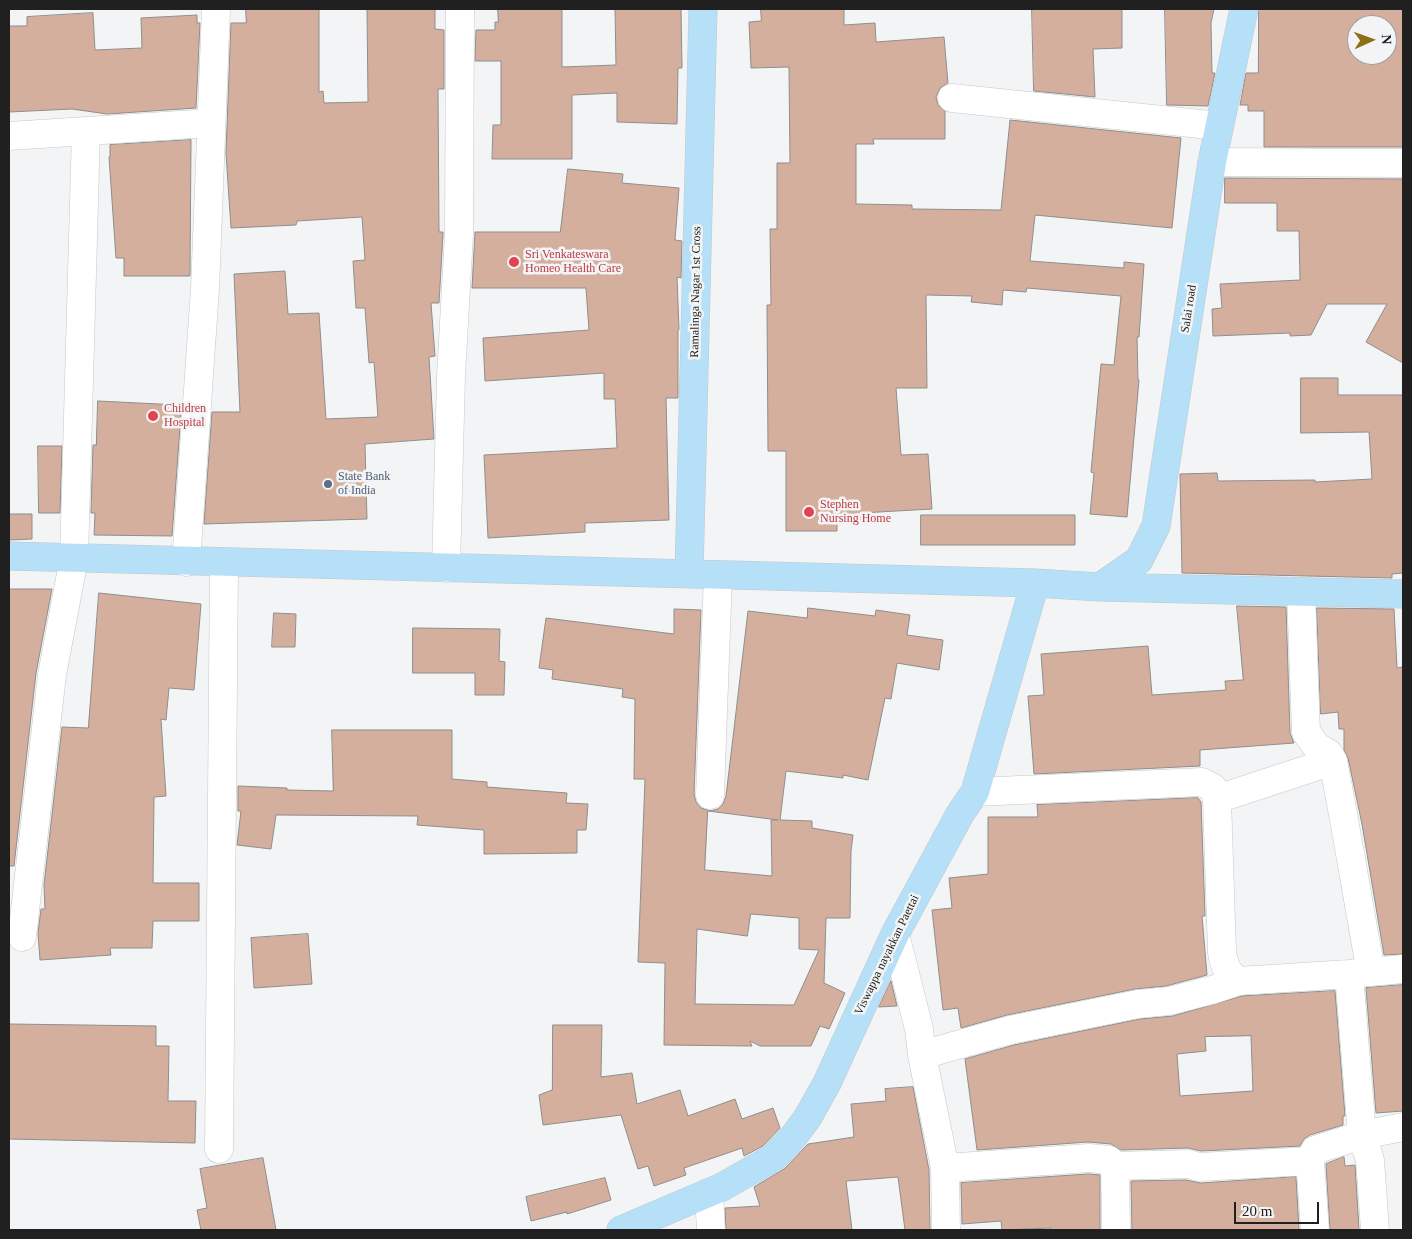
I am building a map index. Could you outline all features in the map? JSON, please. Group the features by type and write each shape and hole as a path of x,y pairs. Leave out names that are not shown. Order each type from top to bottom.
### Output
{"main road":[{"name":"Ramalinga Nagar 1st Cross","path":"690,574 702,9"},
{"name":"Salai road","path":"1100,587 1139,560 1156,526 1212,162 1244,9"},
{"path":"9,556 1403,594"},
{"name":"Viswappa nayakkan Paettai","path":"621,1230 709,1194 773,1158 808,1118 827,1083 894,934 974,792 1035,583"}],"street":[{"path":"186,562 205,289 216,9"},
{"path":"446,568 451,376 459,234 460,9"},
{"path":"952,98 1219,126"},
{"path":"9,136 211,123"},
{"path":"22,937 52,674 74,558 86,131"},
{"path":"1212,162 1403,163"},
{"path":"219,1149 224,563"},
{"path":"710,795 718,575"},
{"path":"1301,592 1306,732 1316,746 1328,753 1333,761 1349,841 1360,973 1362,1135 1370,1160 1375,1230"},
{"path":"1217,800 1333,761"},
{"path":"974,792 1202,782 1213,788 1217,800 1222,952 1224,964 1228,972 1239,981"},
{"path":"894,934 919,1029 922,1055 945,1168 946,1230"},
{"path":"922,1055 1010,1030 1138,1004 1169,1001 1239,981 1360,973 1403,968"},
{"path":"1315,1230 1310,1160 1318,1148 1362,1135 1403,1126"},
{"path":"945,1168 1089,1158 1109,1160 1116,1166 1188,1164 1199,1167 1310,1160"},
{"path":"1116,1166 1116,1230"},
{"path":"709,1194 711,1230"}],"building":[{"path":"246,9 319,9 319,92 323,91 324,103 368,102 367,9 435,9 435,29 444,30 444,89 438,89 439,232 443,232 443,234 439,303 431,303 435,356 429,357 434,439 365,444 367,519 204,524 212,412 240,412 234,274 285,271 288,314 319,313 326,419 378,417 374,362 369,363 365,308 356,308 353,261 365,260 362,217 297,221 296,225 231,228 226,153 231,23 246,23"},
{"path":"498,9 562,9 562,67 616,65 615,9 681,9 682,68 678,68 677,124 617,122 617,93 572,95 572,159 492,159 493,125 501,125 501,61 475,61 476,30 495,30 495,22 498,22"},
{"path":"761,9 844,9 844,25 875,23 876,42 944,37 948,83 940,88 936,97 938,105 945,111 945,139 873,139 874,144 856,144 856,204 912,205 912,209 1001,210 1010,120 1181,138 1172,228 1035,215 1030,261 1124,268 1124,262 1144,264 1139,337 1137,337 1139,380 1127,517 1090,514 1094,473 1091,472 1101,364 1114,365 1121,296 1027,288 1026,292 1003,290 1002,305 971,302 972,296 926,295 927,388 896,388 901,455 928,454 932,509 861,513 861,520 837,520 837,531 786,531 786,451 768,451 767,305 771,305 770,229 777,229 777,163 790,163 789,67 751,68 749,22 761,21"},
{"path":"1032,9 1122,9 1122,48 1093,49 1095,97 1034,91"},
{"path":"1165,9 1214,9 1211,23 1212,73 1215,73 1208,106 1167,105"},
{"path":"1259,9 1403,9 1403,147 1264,147 1264,111 1248,111 1248,105 1240,105 1246,73 1258,73"},
{"path":"93,13 95,50 142,48 141,18 197,15 197,23 200,23 196,108 107,114 72,109 9,112 9,26 27,26 27,17"},
{"path":"191,140 190,276 124,276 124,258 116,258 109,157 110,145"},
{"path":"568,169 623,174 622,183 679,188 675,240 682,241 681,278 677,277 679,329 678,398 666,398 669,520 585,523 585,532 488,538 484,455 617,448 615,399 604,399 604,373 485,381 483,338 589,330 586,288 472,288 475,232 560,232"},
{"path":"1225,178 1403,179 1403,363 1366,342 1387,304 1327,304 1311,335 1290,336 1290,333 1213,336 1212,309 1222,308 1220,284 1300,280 1299,231 1277,231 1277,203 1225,203"},
{"path":"1301,378 1338,378 1338,395 1403,395 1403,573 1392,574 1392,578 1182,573 1180,474 1217,473 1218,481 1315,480 1315,482 1372,479 1369,432 1301,433"},
{"path":"98,401 179,405 178,413 181,413 172,536 94,535 95,513 91,513 93,445 96,445"},
{"path":"38,446 62,446 60,513 39,513"},
{"path":"9,514 32,514 32,539 9,540"},
{"path":"921,515 1075,515 1075,545 921,545"},
{"path":"9,589 52,589 36,673 14,866 9,866"},
{"path":"99,593 201,604 194,690 169,688 166,720 161,719 166,796 154,797 153,883 199,883 199,921 153,921 152,948 110,948 111,955 40,960 38,933 41,909 45,909 44,885 62,727 88,728"},
{"path":"1237,606 1286,607 1290,733 1294,743 1200,750 1200,766 1034,774 1028,696 1044,695 1041,654 1148,646 1152,695 1226,690 1225,681 1243,680"},
{"path":"808,608 875,616 876,610 910,615 907,635 943,640 939,670 897,663 891,699 885,698 868,780 843,775 843,778 786,771 780,820 812,821 812,828 853,835 850,918 826,918 824,983 845,993 829,1029 820,1026 811,1046 760,1046 750,1041 752,1046 664,1045 665,963 638,962 645,779 634,779 635,699 622,697 623,689 552,679 553,670 539,668 546,618 674,634 674,609 701,610 694,794 696,802 701,808 710,811 718,809 723,804 726,796 748,611 807,618","holes":["708,811 778,820 771,820 772,876 705,870","751,914 799,918 799,949 819,950 794,1005 695,1004 697,929 747,936"]},
{"path":"1317,608 1394,609 1397,668 1403,667 1403,954 1384,955 1362,824 1348,758 1344,750 1344,729 1339,729 1338,712 1321,714"},
{"path":"274,613 296,614 295,647 272,647"},
{"path":"413,628 500,629 499,661 505,662 504,695 475,695 475,673 413,673"},
{"path":"332,730 452,730 452,779 487,782 487,787 567,793 566,803 588,804 586,830 577,830 577,853 484,854 484,830 417,825 418,816 276,815 271,849 237,845 241,811 238,811 238,786 333,791"},
{"path":"1198,798 1201,802 1205,916 1202,916 1207,975 1166,986 1135,989 1007,1015 961,1028 958,1008 943,1010 932,910 952,908 949,878 988,874 988,817 1038,817 1037,805"},
{"path":"308,934 312,984 254,988 251,938"},
{"path":"891,981 897,1006 879,1007"},
{"path":"1403,985 1403,1111 1376,1113 1366,988"},
{"path":"1335,991 1345,1116 1343,1116 1343,1125 1310,1135 1304,1139 1300,1146 1201,1151 1188,1148 1121,1150 1111,1144 1088,1142 977,1150 965,1059 1014,1045 1140,1019 1173,1016 1242,996","holes":["1251,1036 1253,1091 1180,1096 1177,1054 1206,1051 1205,1037"]},
{"path":"9,1024 156,1026 156,1046 169,1046 168,1101 196,1101 195,1143 9,1139"},
{"path":"553,1025 602,1025 601,1077 632,1073 637,1104 680,1090 688,1116 735,1099 742,1119 773,1108 780,1128 763,1146 744,1156 742,1148 684,1168 686,1175 654,1186 648,1166 638,1169 621,1115 543,1125 539,1095 552,1090"},
{"path":"913,1087 929,1170 930,1230 905,1230 898,1177 846,1181 852,1230 726,1230 725,1208 760,1206 754,1187 784,1169 808,1144 854,1137 851,1104 886,1101 885,1089"},
{"path":"1344,1157 1345,1166 1355,1165 1359,1230 1330,1230 1326,1164"},
{"path":"263,1158 276,1230 201,1230 197,1210 207,1208 200,1169"},
{"path":"1089,1174 1100,1175 1100,1230 1051,1230 1051,1228 1002,1230 1001,1221 962,1224 961,1183"},
{"path":"1296,1177 1299,1230 1132,1230 1131,1181 1186,1180 1200,1183"},
{"path":"605,1178 611,1200 567,1214 567,1212 531,1221 526,1197"}],"place":[{"name":"Sri Venkateswara Homeo Health Care","path":"514,262"},
{"name":"Children Hospital","path":"153,416"},
{"name":"State Bank of India","path":"328,484"},
{"name":"Stephen Nursing Home","path":"809,512"}]}
